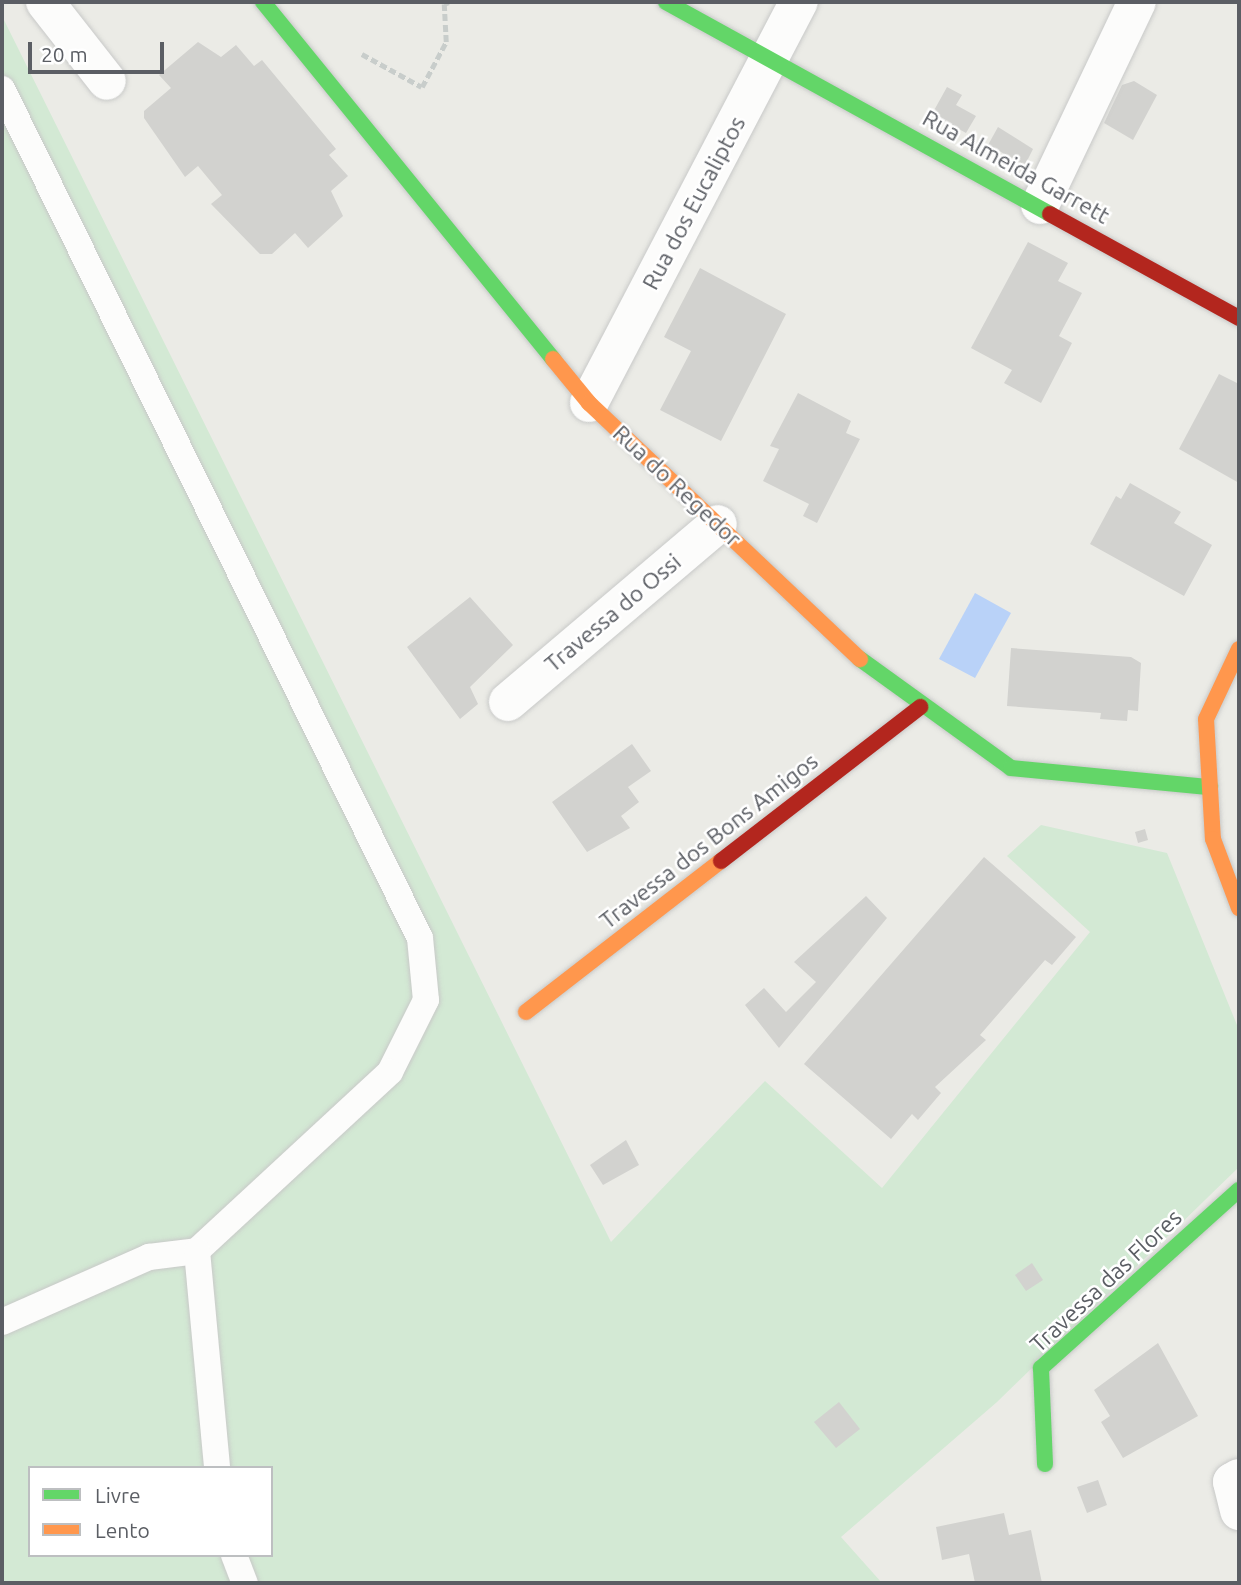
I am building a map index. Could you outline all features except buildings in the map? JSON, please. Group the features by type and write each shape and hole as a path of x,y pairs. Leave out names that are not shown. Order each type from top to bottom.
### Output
{"street":[{"path":"45,2 107,81"},
{"name":"Rua do Regedor","path":"263,2 589,403 872,670 920,707 1011,768 1210,787"},
{"name":"Rua Almeida Garrett","path":"667,2 1040,205 1239,318"},
{"name":"Rua dos Eucaliptos","path":"589,403 799,2"},
{"path":"1040,205 1137,2"},
{"name":"Travessa do Ossi","path":"508,702 718,524"},
{"path":"1239,649 1206,719 1213,839 1239,908"},
{"name":"Travessa dos Bons Amigos","path":"526,1012 920,707"},
{"name":"Travessa das Flores","path":"1045,1464 1041,1368 1239,1190"},
{"path":"1239,1478 1232,1482 1239,1511"}],"lane":[{"path":"2,89 420,938 426,1000 390,1072 197,1251 149,1257 2,1322"},
{"path":"197,1251 217,1466"},
{"path":"235,1557 246,1583"}],"path":[{"path":"300,48 348,46 422,87 446,42 444,4 449,2"}],"green space":[{"path":"2,16 611,1242 765,1081 882,1188 1090,932 1007,856 1041,825 1167,853 1239,1030 1239,1167 997,1402 841,1537 882,1583 2,1583"}],"water":[{"path":"975,593 1011,613 975,678 939,659"}],"traffic: fast":[{"path":"263,2 553,359"},
{"path":"666,2 1050,214"},
{"path":"860,659 1011,768 1210,787"},
{"path":"1045,1464 1041,1368 1239,1190"}],"traffic: slow":[{"path":"553,359 589,403 860,659"},
{"path":"1239,649 1206,719 1213,839 1239,908"},
{"path":"526,1012 721,861"}],"traffic: jam":[{"path":"1050,214 1239,318"},
{"path":"721,861 920,707"}]}
